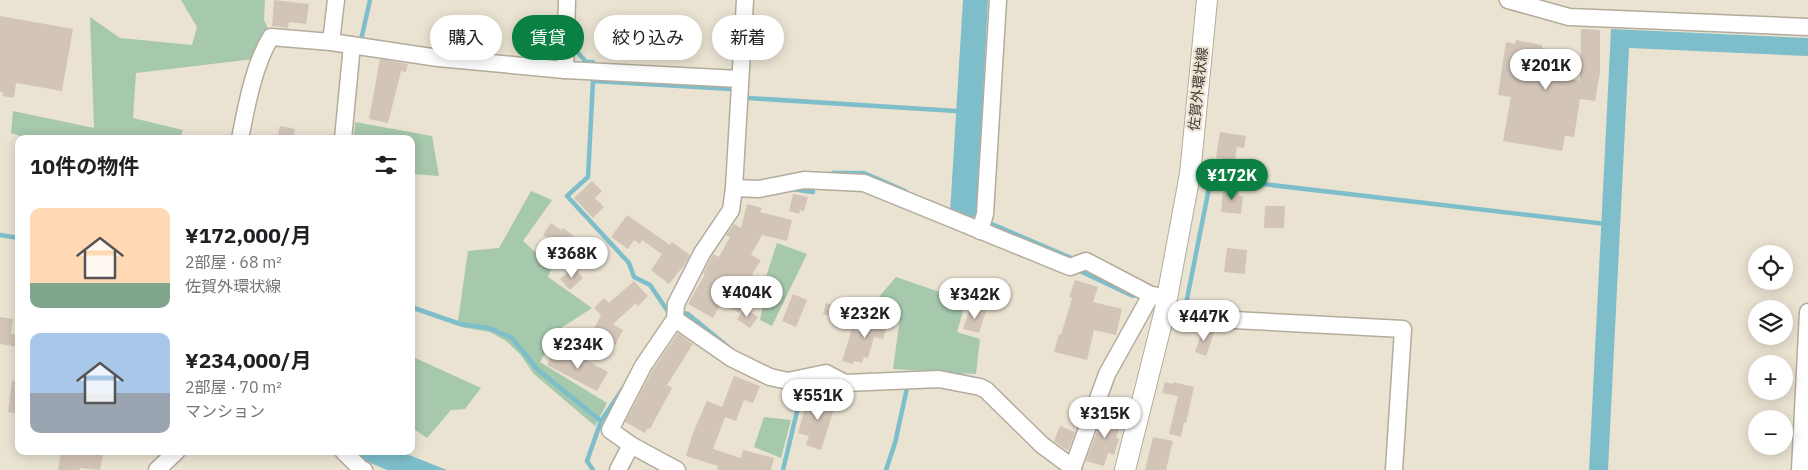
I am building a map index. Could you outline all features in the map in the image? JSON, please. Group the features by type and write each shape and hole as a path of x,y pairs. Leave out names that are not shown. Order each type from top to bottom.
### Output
{"main road":[{"name":"佐賀外環状線","path":"1125,470 1190,174 1207,0"}],"street":[{"path":"330,42 336,0"},
{"path":"565,70 567,0"},
{"path":"677,470 632,445 610,430 643,366 676,311 702,253 731,210 734,188 745,0"},
{"path":"980,231 985,214 998,0"},
{"path":"1508,0 1569,17 1808,27"},
{"path":"241,135 247,106 264,48 271,38 330,42 438,58 565,70 740,80"},
{"path":"343,135 352,45"},
{"path":"734,188 759,189 804,180 864,183 1070,267 1086,260 1161,302 1175,317 1403,329 1394,470"},
{"path":"676,311 730,358 770,377 793,380 826,374 841,380 939,379 980,387 986,390 1042,445 1072,469 1107,374 1161,302"},
{"path":"1800,470 1808,312"},
{"path":"618,470 632,445"},
{"path":"157,470 173,455"},
{"path":"347,455 364,470"}],"green space":[{"path":"181,0 265,0 264,20 270,33 256,47 254,59 136,73 133,118 183,130 181,135 17,135 11,133 13,111 94,128 90,17 120,38 192,45 197,27"},
{"path":"355,122 432,136 439,176 415,174 415,135 354,135"},
{"path":"531,191 552,200 523,241 552,267 548,277 592,308 558,330 540,362 607,403 595,426 534,374 520,354 506,341 490,332 461,327 458,321 468,251 499,248"},
{"path":"777,243 807,254 772,326 760,320 763,306 729,284 737,272 763,286"},
{"path":"896,277 966,301 957,332 980,339 976,374 893,369 901,311 877,299"},
{"path":"415,358 481,388 465,409 451,410 427,438 415,430"},
{"path":"764,417 791,420 781,458 754,447"}],"water":[{"path":"963,0 988,0 977,214 970,220 950,213"},
{"path":"1611,29 1808,38 1808,56 1629,48 1608,470 1589,470"},
{"path":"360,455 409,455 447,470 387,470 366,461"}],"building":[{"path":"274,0 309,4 306,24 289,22 288,28 272,26"},
{"path":"0,16 73,29 62,91 16,83 14,98 3,96 3,93 0,92"},
{"path":"1581,29 1600,30 1600,72 1595,101 1580,99 1574,137 1565,136 1562,151 1503,141 1511,97 1498,95 1506,42 1515,44 1516,40 1542,45 1542,48 1562,51 1558,77 1580,81"},
{"path":"380,59 408,64 406,72 401,71 388,123 369,119"},
{"path":"280,126 295,129 294,135 278,135"},
{"path":"1220,132 1246,136 1244,148 1237,147 1235,161 1216,158"},
{"path":"592,181 602,191 595,198 604,207 593,218 574,198"},
{"path":"1223,188 1239,189 1239,196 1243,196 1241,214 1221,212"},
{"path":"793,194 808,197 804,211 800,210 799,214 789,211"},
{"path":"747,204 762,208 760,212 792,220 787,241 762,235 751,255 761,260 752,275 763,281 756,292 752,290 739,313 721,303 713,318 688,304 705,274 703,273 713,254 719,257 730,237 726,235 734,224 741,228"},
{"path":"1265,206 1285,206 1284,228 1264,228"},
{"path":"627,215 670,245 672,242 690,255 669,284 651,270 662,254 642,240 640,244 634,240 628,249 611,237"},
{"path":"551,223 561,230 563,228 574,236 557,259 541,247 547,238 543,235"},
{"path":"1227,248 1247,250 1245,274 1224,272"},
{"path":"574,267 583,278 570,290 560,279"},
{"path":"1075,280 1098,287 1093,302 1122,309 1116,335 1094,330 1087,360 1054,352 1072,298 1069,297"},
{"path":"634,281 648,296 638,306 636,303 613,324 623,330 615,345 592,333 601,315 594,308 604,298 609,303"},
{"path":"793,294 807,300 796,327 782,321"},
{"path":"826,303 847,309 843,320 823,314"},
{"path":"970,307 986,311 979,333 963,329"},
{"path":"744,308 758,317 750,328 737,319"},
{"path":"867,314 889,320 883,339 874,337 868,358 864,357 862,363 854,361 853,364 842,361 852,329 862,332"},
{"path":"0,317 13,319 11,334 15,334 15,346 0,344"},
{"path":"1203,329 1214,333 1206,356 1195,352"},
{"path":"678,333 693,344 667,385 672,388 650,429 648,428 645,433 625,422 652,371"},
{"path":"555,349 578,362 581,357 608,372 597,391 547,365"},
{"path":"734,376 760,386 753,403 744,400 736,421 725,417 713,449 741,458 743,450 774,458 771,470 717,470 718,466 686,456 693,433 707,401 722,407"},
{"path":"12,381 15,381 15,413 8,412"},
{"path":"1165,382 1194,387 1181,437 1169,434 1178,396 1162,393"},
{"path":"827,393 838,396 821,450 806,445 809,436 798,433 807,401 823,406"},
{"path":"1105,410 1116,413 1115,416 1122,419 1116,438 1119,439 1114,455 1108,453 1104,466 1086,461"},
{"path":"1060,426 1075,432 1068,451 1054,441"},
{"path":"1153,437 1173,441 1166,470 1145,470"},
{"path":"60,455 103,455 100,470 80,468 79,470 58,470"}],"waterway":[{"path":"361,40 370,0"},
{"path":"584,60 586,62 593,62"},
{"path":"671,311 667,310 650,285 634,277 629,263 567,196 588,177 593,81 731,89"},
{"path":"748,98 956,111"},
{"path":"833,173 864,173 905,191"},
{"path":"1185,309 1211,178 1606,224"},
{"path":"792,189 813,192"},
{"path":"987,222 1076,260"},
{"path":"0,235 15,237"},
{"path":"1079,267 1082,272 1133,296"},
{"path":"415,308 460,324 489,328 512,338 538,370 601,421"},
{"path":"679,312 688,314 727,346"},
{"path":"939,372 964,376"},
{"path":"796,384 800,387 832,382"},
{"path":"593,470 587,461 601,421 624,387"},
{"path":"783,470 799,403 800,387"},
{"path":"886,470 895,443 907,388"}]}
